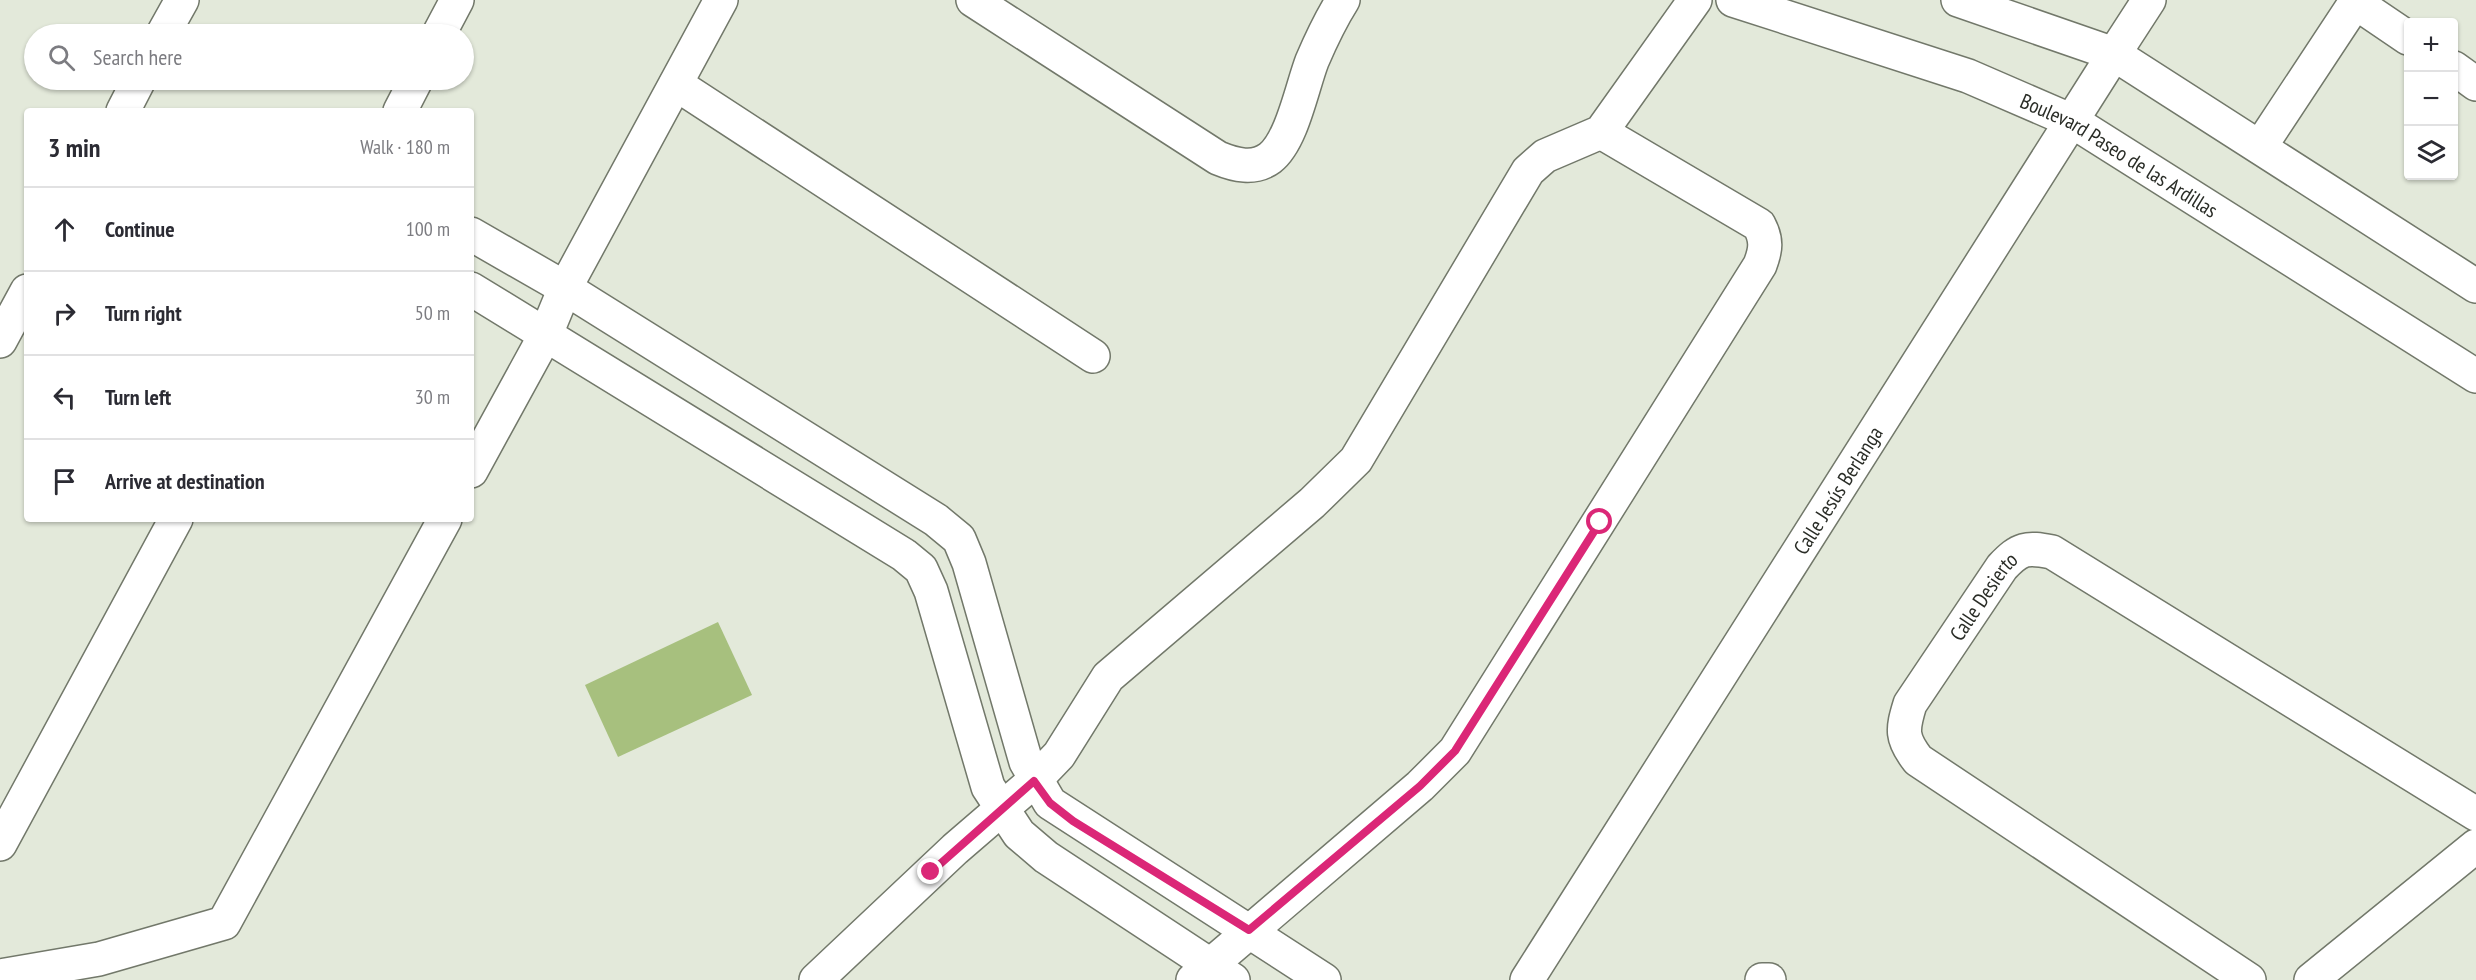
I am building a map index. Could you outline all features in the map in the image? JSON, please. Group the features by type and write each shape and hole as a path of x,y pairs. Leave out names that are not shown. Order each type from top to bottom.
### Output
{"street":[{"path":"169,24 182,0"},
{"path":"444,24 457,0"},
{"path":"474,466 546,334 565,288 721,0"},
{"path":"973,0 1218,158 1235,165 1256,165 1271,157 1284,140 1312,61 1343,0"},
{"path":"816,980 955,849 1034,781 1059,755 1092,699 1108,677 1303,510 1356,460 1528,171 1545,156 1601,132 1680,25 1695,0"},
{"name":"Boulevard Paseo de las Ardillas","path":"1733,0 1968,76 2072,121 2476,376"},
{"path":"1958,0 2114,54 2476,285"},
{"name":"Calle Jesús Berlanga","path":"1527,980 2149,0"},
{"path":"2260,147 2356,1 2404,35"},
{"path":"2458,71 2476,84"},
{"path":"676,84 1093,356"},
{"path":"125,108 134,90"},
{"path":"402,108 411,90"},
{"path":"474,291 904,555 921,569 931,591 988,787 1019,834 1046,857 1212,975 1249,930 1420,786 1455,751 1760,265 1766,249 1765,236 1759,225 1747,215 1601,132"},
{"path":"474,236 565,288 936,520 959,538 969,563 1026,762 1034,781 1050,803 1073,821 1249,930 1324,980"},
{"path":"0,341 24,297"},
{"path":"0,844 174,522"},
{"path":"0,976 99,959 225,923 443,522"},
{"name":"Calle Desierto","path":"2249,980 1918,760 1905,744 1904,722 1910,704 2002,567 2017,551 2033,548 2052,552 2476,814"},
{"path":"2311,980 2476,846"},
{"path":"1762,980 1769,980"}],"green space":[{"path":"718,622 752,695 618,757 585,685"}],"route":[{"path":"931,872 1034,781 1050,803 1073,821 1249,930 1420,786 1455,751 1600,522"}]}
